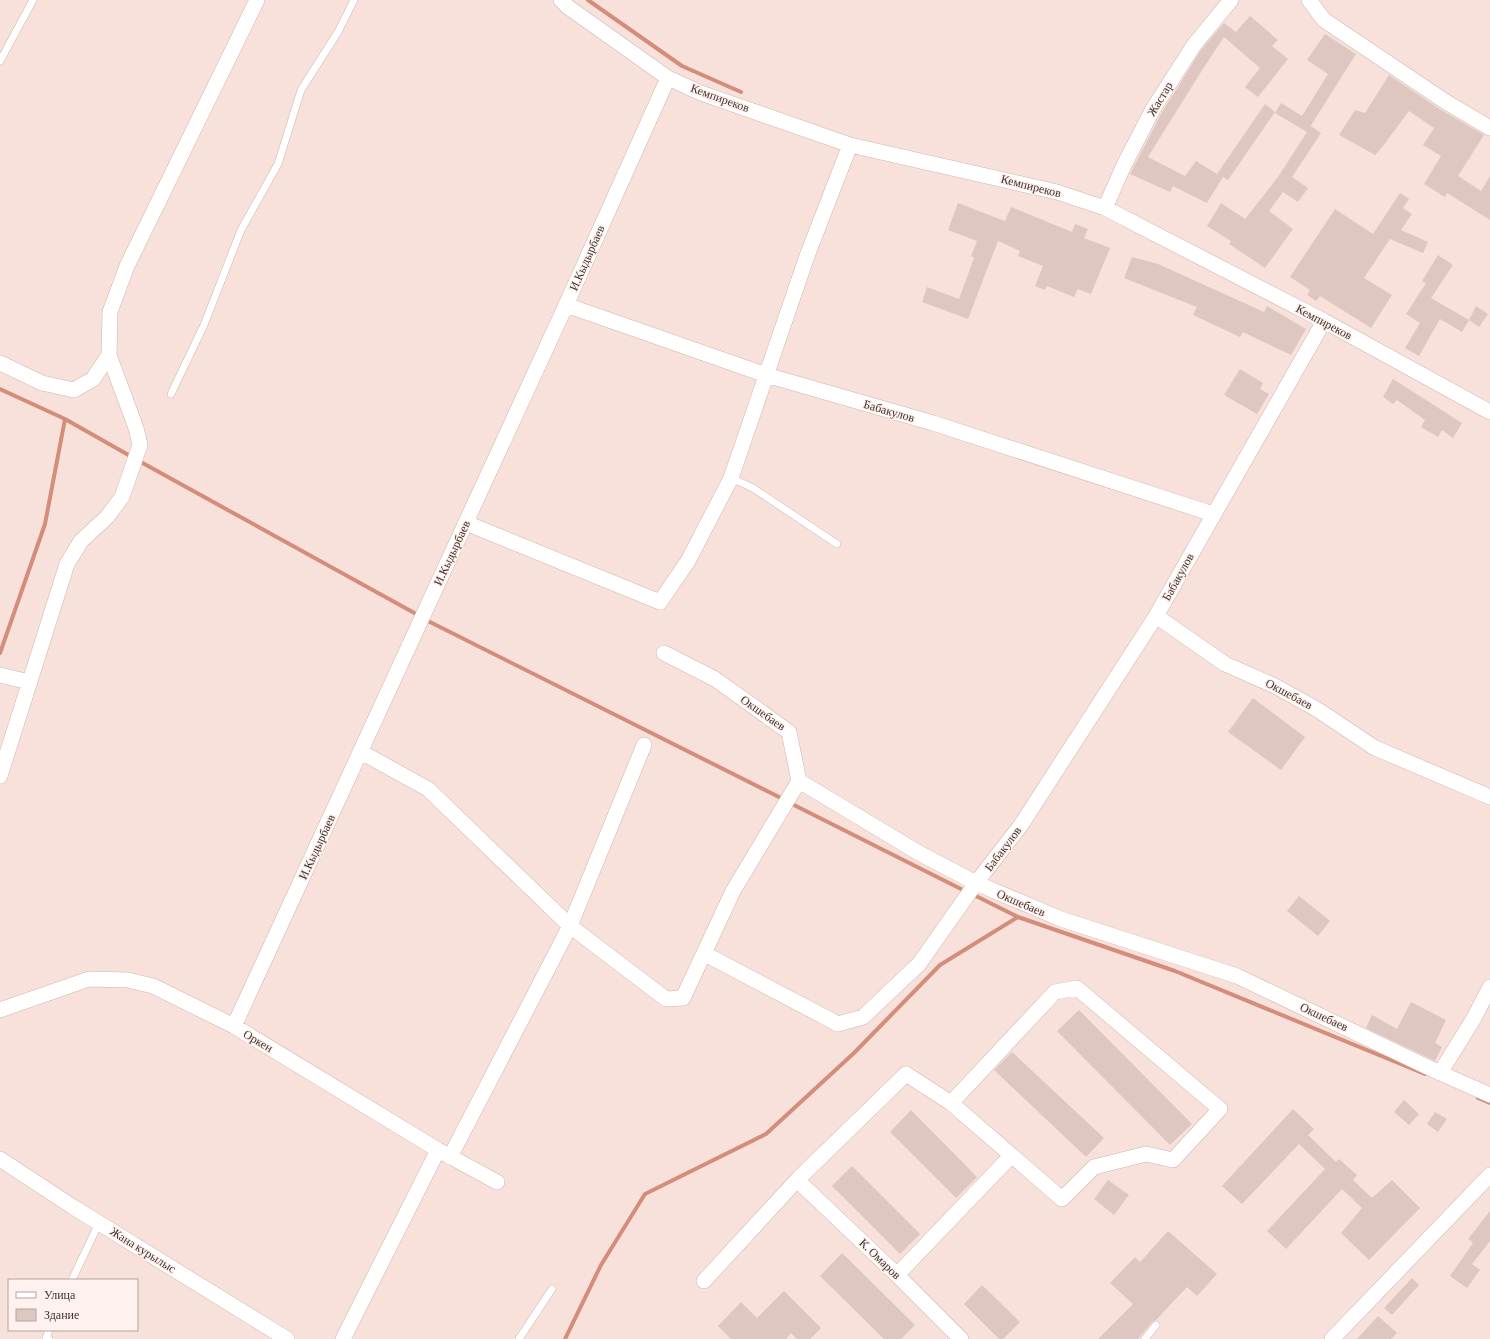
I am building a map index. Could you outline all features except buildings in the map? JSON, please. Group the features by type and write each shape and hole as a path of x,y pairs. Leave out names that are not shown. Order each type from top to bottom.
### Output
{"street":[{"path":"0,776 67,564 80,542 108,517 122,497 140,445 136,428 109,355 110,312 127,266 257,0"},
{"name":"Кемпиреков","path":"561,0 568,7 668,78 701,93 850,145 1057,192 1105,208 1324,321 1490,412"},
{"name":"Жастар","path":"1105,208 1124,165 1153,109 1194,45 1232,0"},
{"path":"1309,0 1324,20 1446,102 1490,128"},
{"name":"И.Кыдырбаев","path":"234,1026 566,305 668,78"},
{"path":"466,523 660,602 688,561 731,478 807,256 850,145"},
{"name":"Бабакулов","path":"566,305 766,375 933,423 1213,514"},
{"name":"Бабакулов","path":"705,954 838,1024 863,1017 919,964 976,883 1021,825 1156,616 1324,321"},
{"path":"0,363 42,383 74,390 93,379 109,355"},
{"name":"Окшебаев","path":"1156,616 1225,664 1276,686 1318,710 1375,748 1490,797"},
{"name":"Окшебаев","path":"664,652 715,679 789,732 798,781 919,853 976,883 1060,919 1237,976 1440,1073 1490,1095"},
{"path":"0,675 29,682"},
{"path":"343,1339 570,926 644,745"},
{"path":"361,752 428,789 570,926 666,1000 683,998 705,954 733,891 798,781"},
{"name":"Оркен","path":"0,1010 89,979 128,980 153,986 234,1026 444,1154 497,1182"},
{"path":"1440,1073 1474,1018 1490,987"},
{"path":"704,1281 797,1180 906,1074 951,1103 1062,1199 1094,1167 1146,1154 1173,1160 1220,1109 1076,988 1054,992 951,1103"},
{"path":"897,1275 1011,1156"},
{"name":"Жана курылыс","path":"0,1159 99,1223 287,1339"},
{"path":"1332,1339 1490,1175"},
{"name":"К. Омаров","path":"797,1180 897,1275 961,1339"}],"lane":[{"path":"0,60 33,0"},
{"path":"171,394 204,325 241,230 278,164 301,90 338,32 354,0"},
{"path":"731,478 753,488 838,544"},
{"path":"72,1279 99,1223"},
{"path":"519,1339 552,1289"},
{"path":"1145,1339 1156,1325"},
{"path":"48,1339 46,1338 50,1331"}],"waterway":[{"path":"588,0 682,66 741,92"},
{"path":"0,389 65,419 132,457"},
{"path":"0,653 45,524 65,419"},
{"path":"139,461 418,615"},
{"path":"426,620 781,798"},
{"path":"792,804 963,890"},
{"path":"974,895 1018,917 1175,971 1425,1074"},
{"path":"565,1339 601,1265 645,1194 766,1134 854,1053 940,965 1018,917"},
{"path":"1478,1098 1490,1103"}]}
